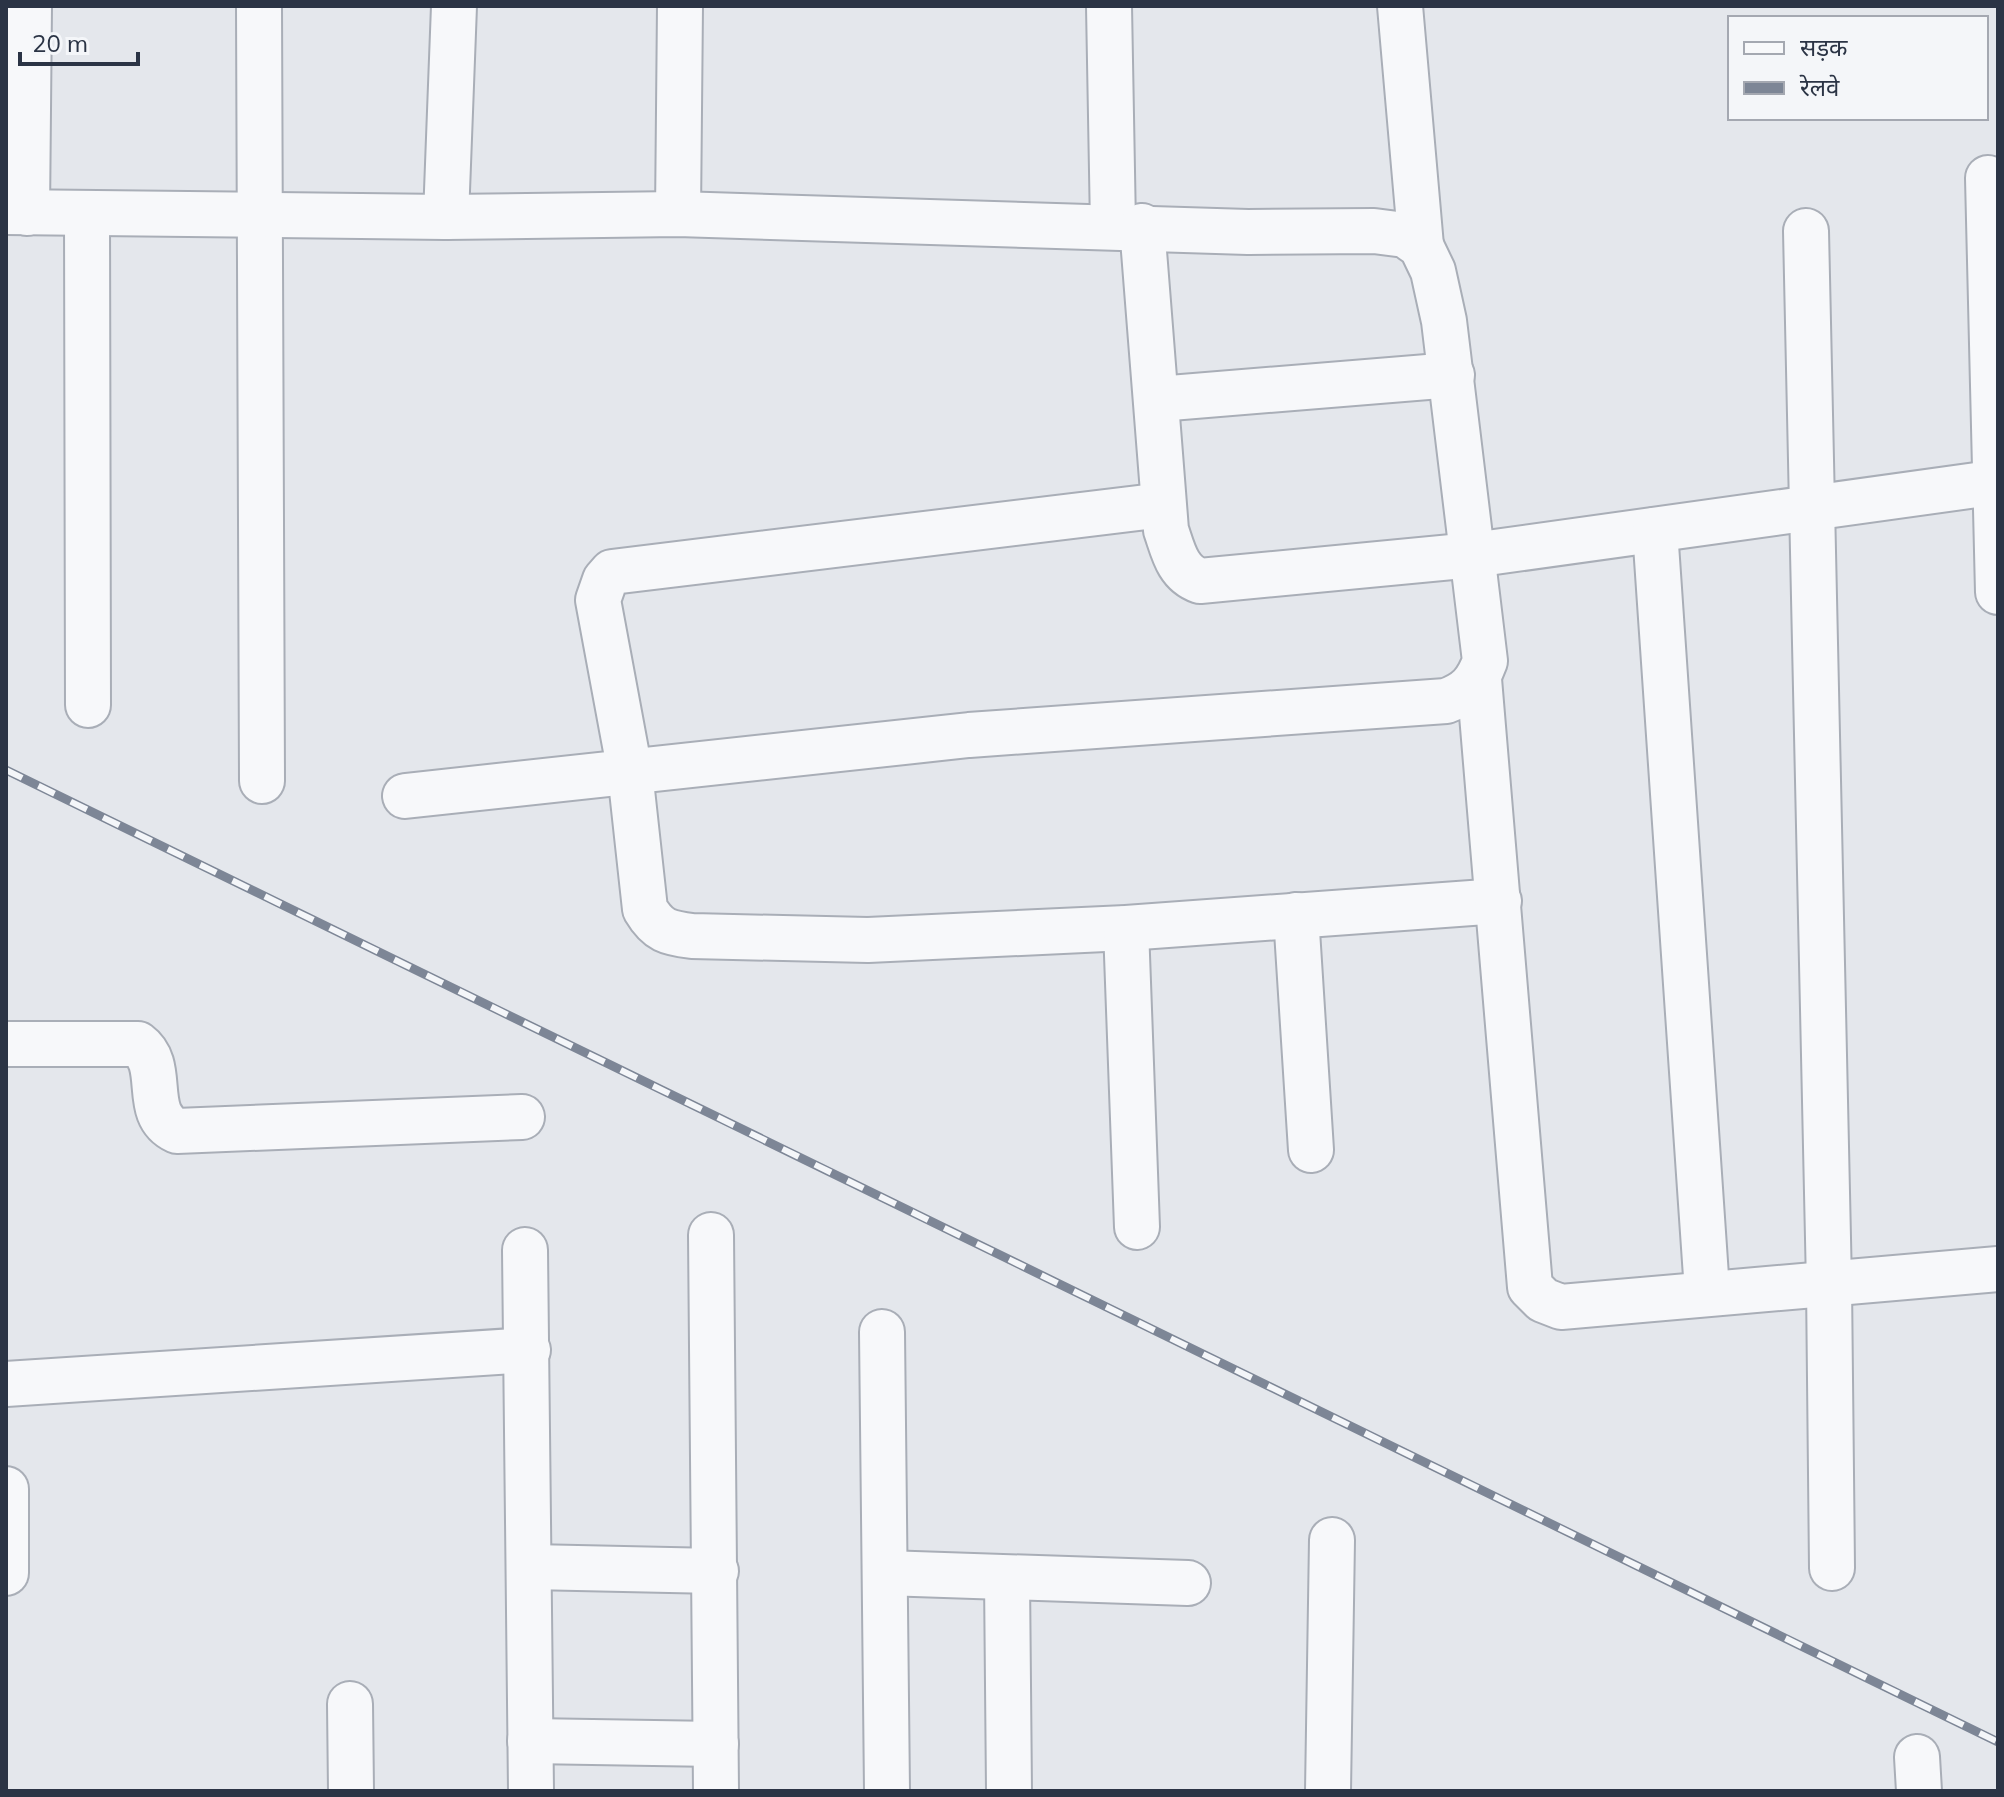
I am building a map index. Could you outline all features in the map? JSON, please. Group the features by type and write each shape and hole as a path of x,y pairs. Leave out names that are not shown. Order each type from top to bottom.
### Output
{"street":[{"path":"29,6 17,212 446,217 678,214 1248,232 1374,231 1405,235 1421,246"},
{"path":"259,6 262,781"},
{"path":"446,217 454,6"},
{"path":"678,214 680,6"},
{"path":"1109,6 1128,226 1158,399 1166,530 1179,566 1190,577 1200,581 1473,555 1996,483"},
{"path":"1400,6 1421,246 1433,271 1452,375 1485,661 1479,679 1530,1287 1543,1300 1561,1307 1707,1291 1998,1269"},
{"path":"1988,178 1998,592"},
{"path":"87,213 88,705"},
{"path":"1806,231 1814,508 1832,1568"},
{"path":"1158,399 1452,375"},
{"path":"1163,505 612,572 605,580 598,600 630,772 645,909 664,932 868,940 1126,928 1499,901"},
{"path":"1655,530 1707,1291"},
{"path":"405,796 969,735 1446,701 1464,695 1479,679"},
{"path":"1296,915 1311,1150"},
{"path":"1126,928 1137,1227"},
{"path":"6,1044 138,1044 151,1060 159,1116 166,1126 177,1131 522,1117"},
{"path":"711,1235 716,1791"},
{"path":"525,1250 531,1567 531,1791"},
{"path":"882,1332 887,1791"},
{"path":"6,1384 528,1350"},
{"path":"6,1489 6,1573"},
{"path":"1328,1791 1332,1540"},
{"path":"531,1567 716,1571"},
{"path":"885,1573 1188,1583"},
{"path":"1007,1578 1009,1791"},
{"path":"350,1704 351,1791"},
{"path":"530,1741 716,1744"}],"railway":[{"path":"6,770 1998,1742"}]}
